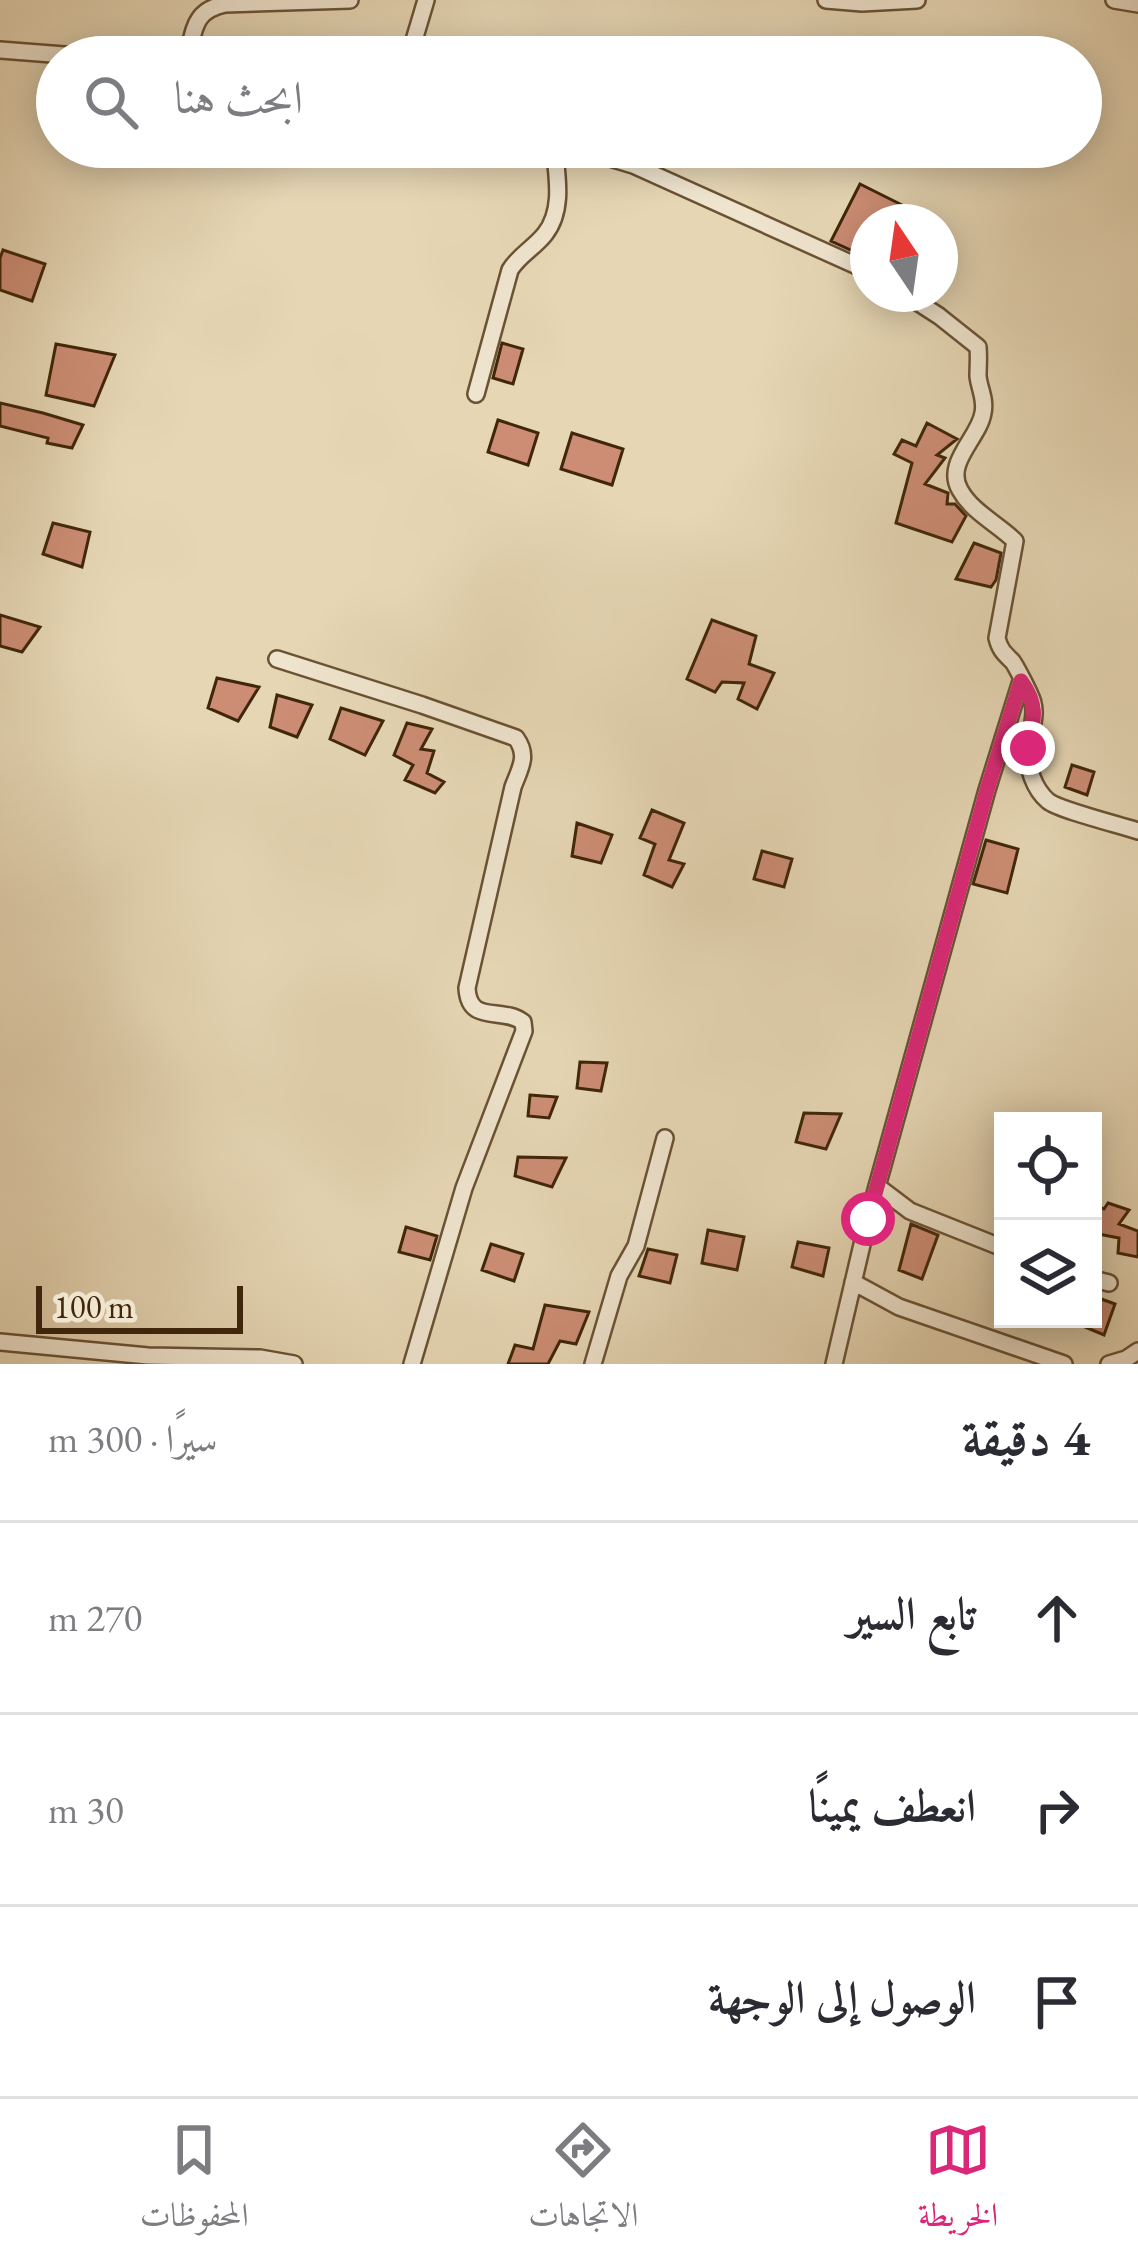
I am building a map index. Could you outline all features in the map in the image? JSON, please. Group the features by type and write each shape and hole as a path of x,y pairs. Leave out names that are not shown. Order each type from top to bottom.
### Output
{"street":[{"path":"193,36 197,20 208,8 225,4 350,0"},
{"path":"415,36 426,0"},
{"path":"826,0 917,0"},
{"path":"1114,0 1138,4"},
{"path":"0,50 36,53"},
{"path":"476,394 510,270 542,238 555,212 556,168"},
{"path":"640,168 850,263"},
{"path":"933,312 978,347 984,408 959,461 956,483 1015,542 997,638 1000,649 1017,664 1035,707 1029,771 1051,804 1138,831"},
{"path":"278,659 516,738 523,748 467,988 475,1010 515,1016 523,1022 524,1031 464,1188 412,1364"},
{"path":"834,1364 877,1186 1021,681"},
{"path":"592,1364 619,1276 637,1246 665,1138"},
{"path":"877,1186 910,1210 994,1244"},
{"path":"853,1282 899,1307 1064,1364"},
{"path":"0,1342 294,1364"},
{"path":"1109,1364 1138,1351"}],"building":[{"path":"860,184 900,204 850,204 850,250 831,241"},
{"path":"3,250 45,264 32,301 0,290"},
{"path":"502,343 523,349 513,384 493,378"},
{"path":"56,344 115,355 94,406 46,395"},
{"path":"0,403 83,425 72,448 47,443 48,438 0,426"},
{"path":"498,420 538,433 528,465 488,452"},
{"path":"927,423 957,439 937,455 945,458 925,484 948,493 947,504 955,504 966,516 952,542 896,523 912,463 894,454 902,440 916,446"},
{"path":"572,433 623,449 612,485 561,469"},
{"path":"53,523 90,532 82,567 43,554"},
{"path":"974,543 1001,553 991,587 956,579"},
{"path":"0,615 40,627 22,652 0,646"},
{"path":"712,620 756,636 749,664 774,673 757,709 738,699 744,683 722,682 715,692 687,679"},
{"path":"217,678 259,687 238,721 208,708"},
{"path":"277,695 312,705 297,737 270,727"},
{"path":"341,708 383,721 365,755 330,739"},
{"path":"407,723 432,729 421,749 434,751 427,773 444,782 435,793 405,780 413,765 394,755"},
{"path":"1072,765 1094,772 1087,795 1065,787"},
{"path":"652,810 684,823 669,860 684,864 672,887 644,875 655,844 640,838"},
{"path":"577,823 612,835 601,863 572,856"},
{"path":"986,840 1018,849 1007,893 973,884"},
{"path":"762,851 792,859 784,887 754,879"},
{"path":"580,1062 607,1063 601,1091 577,1088"},
{"path":"530,1095 557,1097 549,1118 528,1116"},
{"path":"804,1113 841,1114 826,1149 796,1142"},
{"path":"518,1157 566,1158 552,1187 515,1176"},
{"path":"1108,1203 1129,1210 1119,1224 1138,1231 1138,1257 1118,1253 1119,1238 1102,1235"},
{"path":"911,1224 938,1235 922,1279 899,1270"},
{"path":"406,1227 437,1236 430,1260 399,1252"},
{"path":"708,1230 744,1237 737,1270 702,1263"},
{"path":"798,1242 829,1248 823,1276 792,1267"},
{"path":"491,1244 523,1254 514,1281 482,1270"},
{"path":"648,1249 677,1255 670,1283 639,1276"},
{"path":"1102,1299 1115,1304 1104,1335 1087,1328 1102,1328"},
{"path":"545,1305 589,1312 576,1344 560,1341 548,1364 508,1364 515,1345 533,1349"}],"route":[{"path":"868,1219 1021,681 1035,707 1028,748"}]}
